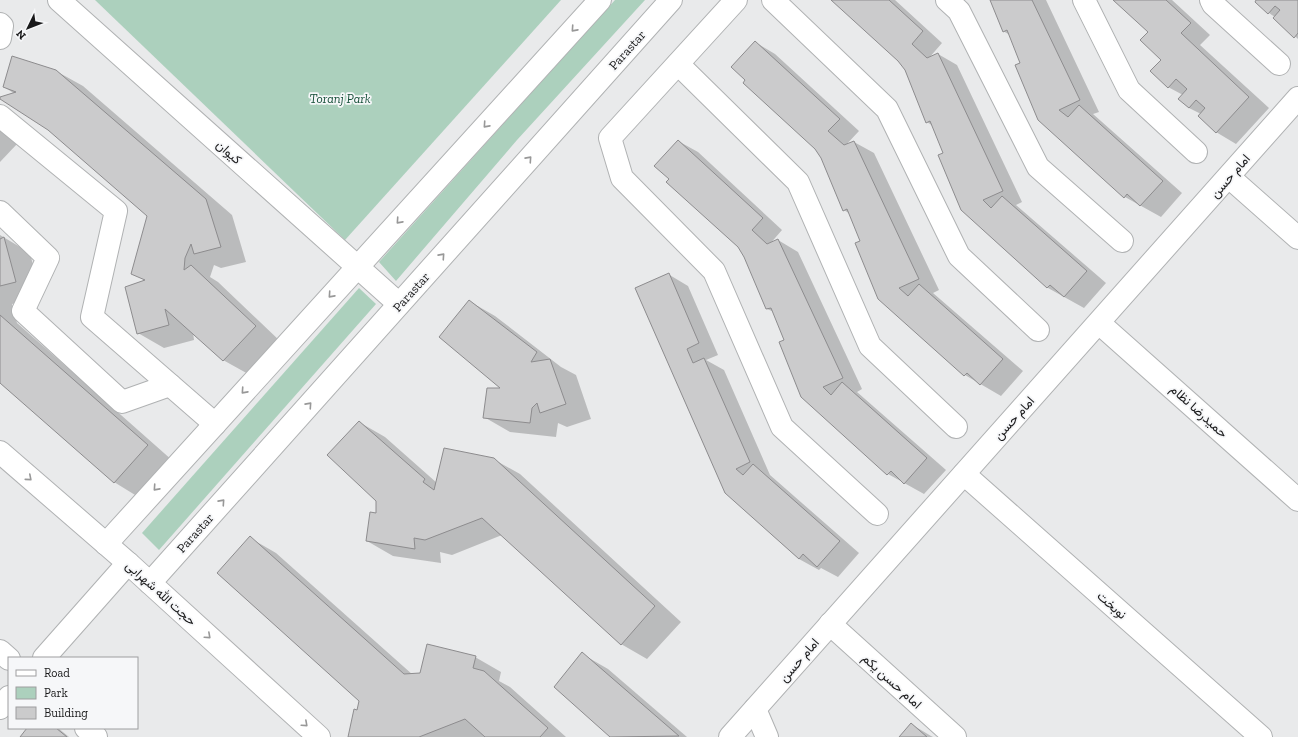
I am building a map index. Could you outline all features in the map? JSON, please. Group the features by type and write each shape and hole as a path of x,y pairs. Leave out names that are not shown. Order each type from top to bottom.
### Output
{"street":[{"name":"کیوان","path":"59,0 400,304"},
{"path":"106,544 600,0"},
{"name":"Parastar","path":"150,583 671,0"},
{"path":"736,0 610,138 622,178 714,270 782,427 877,514"},
{"path":"773,0 887,109 959,256 1038,330"},
{"path":"947,0 959,12 1038,167 1122,241"},
{"path":"1084,0 1129,90 1196,152"},
{"path":"1211,0 1213,4 1279,64"},
{"path":"0,24 2,26 0,38"},
{"path":"678,64 798,182 870,346 956,427"},
{"name":"امام حسن","path":"730,737 1298,98"},
{"path":"0,116 116,211 92,317 214,424"},
{"path":"1229,177 1298,238"},
{"path":"0,212 48,258 23,311 122,402 170,386"},
{"name":"حمیدرضا نظام","path":"1099,323 1298,500"},
{"name":"حجت الله شهرابی","path":"0,452 128,563 319,737"},
{"name":"نوبخت","path":"964,474 1261,737"},
{"path":"45,657 128,563"},
{"name":"امام حسن یکم","path":"830,624 955,737"},
{"path":"0,651 8,658"},
{"path":"0,708 8,698"},
{"path":"755,709 767,737"},
{"path":"87,729 96,737"}],"green space":[{"name":"Toranj Park","path":"95,0 561,0 345,240"},
{"path":"615,0 645,0 517,140 396,281 379,262"},
{"path":"359,288 376,304 159,550 142,533"}],"building":[{"path":"831,0 889,0 923,31 912,44 927,58 938,53 1003,191 983,200 991,208 1002,196 1087,271 1064,297 1050,285 1047,288 961,210 938,155 943,153 930,121 926,123 905,70 898,61"},
{"path":"990,0 1032,0 1080,100 1059,110 1068,117 1079,105 1163,181 1140,206 1127,194 1124,198 1038,120 1015,65 1020,63 1007,30 1003,32"},
{"path":"1113,0 1166,0 1191,23 1181,33 1249,97 1216,133 1198,116 1205,108 1196,100 1189,108 1178,99 1187,89 1176,79 1168,88 1150,71 1161,60 1140,40 1148,32"},
{"path":"1256,0 1298,0 1298,33 1294,38 1273,18 1280,10 1275,6 1268,14 1255,2"},
{"path":"755,41 840,119 828,131 844,145 854,141 919,279 899,288 908,296 919,284 1003,359 980,385 967,373 964,376 878,299 855,243 860,241 847,209 843,211 821,158 815,149 743,83 745,80 731,67"},
{"path":"12,56 56,70 206,199 221,247 194,254 191,244 185,258 184,270 191,265 256,326 223,361 165,309 169,325 137,334 125,287 145,280 131,274 147,216 48,130 0,99 0,97 16,92 3,87"},
{"path":"678,140 763,218 752,230 767,244 778,239 843,378 823,387 831,395 842,382 927,458 904,484 891,471 887,475 801,397 779,342 784,340 771,308 766,309 744,257 738,247 666,182 669,179 654,166"},
{"path":"4,237 16,282 0,286 0,239"},
{"path":"669,273 699,343 687,349 693,363 704,358 750,462 736,469 743,475 753,464 840,541 817,567 803,554 799,559 725,493 635,288"},
{"path":"469,300 537,352 531,362 550,359 566,404 540,413 537,403 532,408 530,423 483,418 487,388 500,388 439,337"},
{"path":"0,315 148,445 114,483 0,383"},
{"path":"359,421 425,479 423,482 434,490 444,448 494,458 655,606 621,645 482,518 425,540 414,538 415,549 366,541 370,512 376,513 376,501 327,455"},
{"path":"250,536 404,674 420,673 427,644 476,656 473,668 484,671 548,728 540,737 485,737 465,719 419,737 348,737 354,709 357,710 359,701 217,573"},
{"path":"582,652 679,736 610,737 554,687"},
{"path":"911,723 927,737 899,737"},
{"path":"26,729 57,729 67,737 20,737"}]}
